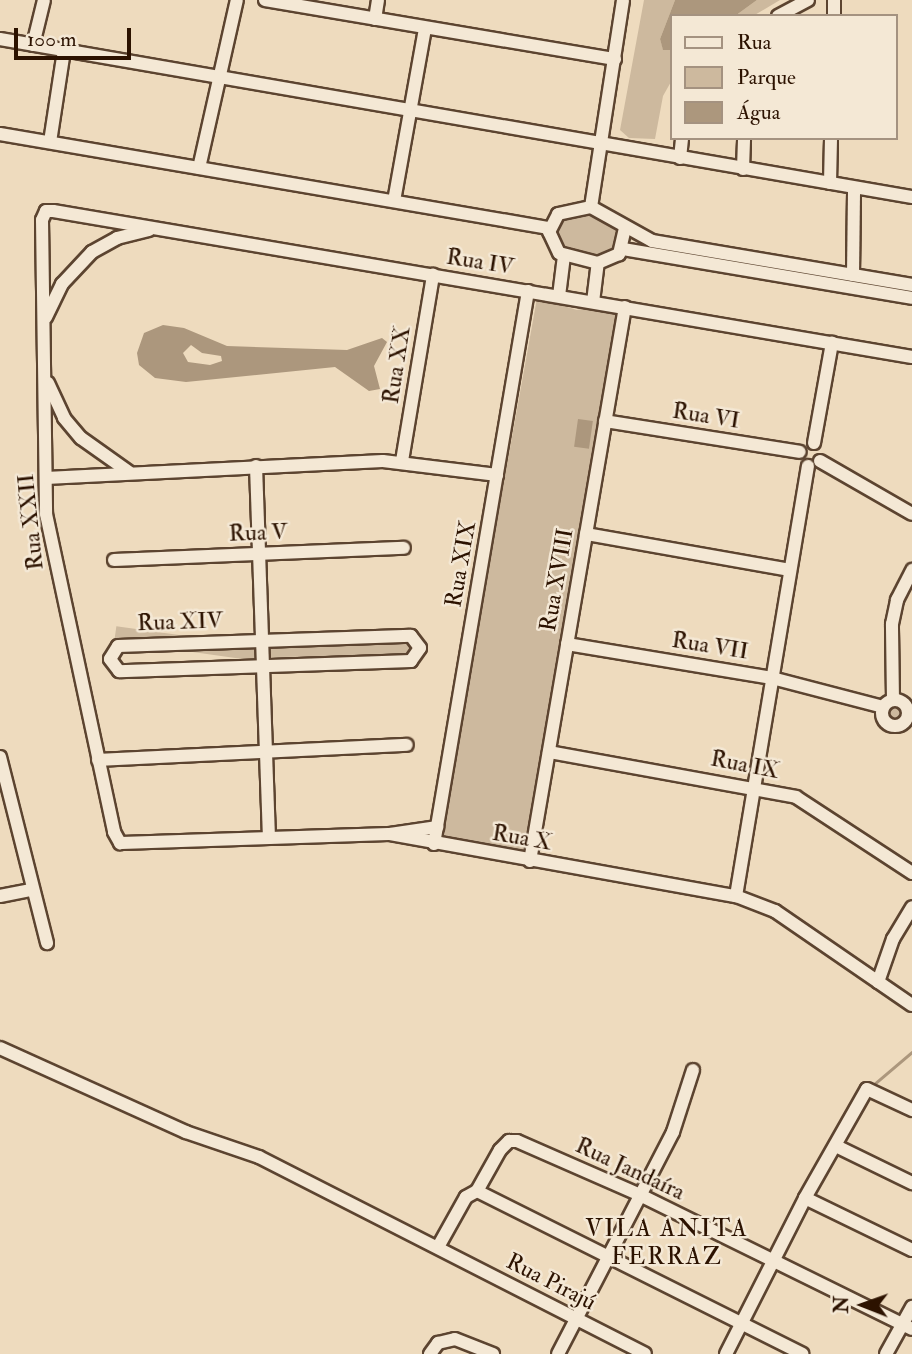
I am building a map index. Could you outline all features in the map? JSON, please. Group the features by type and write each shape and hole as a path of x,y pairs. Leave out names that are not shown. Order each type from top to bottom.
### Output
{"street":[{"path":"33,45 44,0"},
{"path":"199,168 222,77 237,0"},
{"path":"265,0 615,59"},
{"path":"375,19 378,0"},
{"path":"592,207 623,0"},
{"path":"782,14 808,0"},
{"path":"394,201 425,28"},
{"path":"0,39 601,146 912,197"},
{"path":"50,142 64,50"},
{"path":"0,134 549,228"},
{"path":"680,158 682,140"},
{"path":"743,169 744,140"},
{"path":"830,183 831,140"},
{"path":"853,275 854,188"},
{"path":"912,285 652,241 625,228 609,213 592,207 569,208 554,218 549,228 552,245 564,256 598,263 623,249 912,298"},
{"name":"Rua IV","path":"43,215 53,211 912,357"},
{"name":"Rua XXII","path":"43,215 46,478 50,542 111,818"},
{"path":"44,324 62,284 92,252 117,238 155,228"},
{"path":"623,249 625,228"},
{"path":"559,296 564,256"},
{"path":"593,302 598,263"},
{"name":"Rua XX","path":"402,461 433,275"},
{"name":"Rua XIX","path":"435,844 528,291"},
{"name":"Rua XVIII","path":"530,861 625,307"},
{"path":"814,443 832,344"},
{"path":"45,373 53,398 73,428 128,472"},
{"name":"Rua VI","path":"605,421 800,452"},
{"path":"814,443 803,445 800,452 814,463 912,514"},
{"path":"736,895 790,570 814,463 822,451 814,443"},
{"path":"46,478 402,461 497,475"},
{"path":"256,466 269,838"},
{"path":"586,534 790,570"},
{"name":"Rua V","path":"114,560 404,548"},
{"path":"884,720 893,662 892,624 912,570"},
{"name":"Rua XIV","path":"411,636 419,648 411,661 261,666 118,671 110,659 118,646 411,636"},
{"name":"Rua VII","path":"567,644 772,678 843,697"},
{"path":"843,697 884,720 901,724 908,715 893,662"},
{"path":"843,697 906,707"},
{"path":"99,760 407,746"},
{"name":"Rua IX","path":"549,752 752,786 805,801 912,873"},
{"path":"0,757 3,781 47,943"},
{"name":"Rua X","path":"111,818 117,839 124,845 390,834 530,861 736,895 775,911 912,1005"},
{"path":"390,834 437,827"},
{"path":"0,896 32,890"},
{"path":"878,982 893,939 912,907"},
{"name":"Rua Pirajú","path":"0,1048 186,1132 259,1157 645,1354"},
{"path":"558,1354 673,1132 693,1070"},
{"path":"726,1354 775,1262 805,1198 867,1089 912,1110"},
{"name":"Rua Jandaíra","path":"481,1192 500,1150 509,1141 517,1141 640,1195 907,1327"},
{"path":"836,1146 912,1183"},
{"path":"438,1247 466,1196 481,1192 802,1354"},
{"path":"805,1198 912,1250"},
{"path":"886,1354 907,1327 912,1307"},
{"path":"430,1354 449,1339 493,1354"}],"green space":[{"path":"644,0 675,0 660,39 663,49 670,50 670,84 663,96 655,139 629,138 620,130"},
{"path":"757,0 780,0 756,14 738,14"},
{"path":"591,211 619,226 619,247 598,259 566,252 553,237 557,221"},
{"path":"537,298 577,310 594,306 619,312 527,854 442,838 441,833"},
{"path":"116,626 257,646 255,661 114,641"},
{"path":"407,639 413,645 411,656 267,657 267,647"},
{"path":"895,702 903,705 906,713 903,721 895,724 887,721 884,713 887,705"}],"water":[{"path":"675,0 757,0 738,14 670,14 670,50 663,50 660,39"},
{"path":"163,325 184,328 227,346 347,350 382,338 387,342 374,366 380,389 369,391 335,367 186,382 155,378 139,365 137,353 144,333","holes":["191,345 202,353 221,356 222,361 210,365 188,362 183,353"]},
{"path":"578,419 593,421 589,449 574,447"}],"waterway":[{"path":"872,1086 912,1052"}],"district":[{"name":"VILA ANITA FERRAZ","path":"667,1243"}]}
